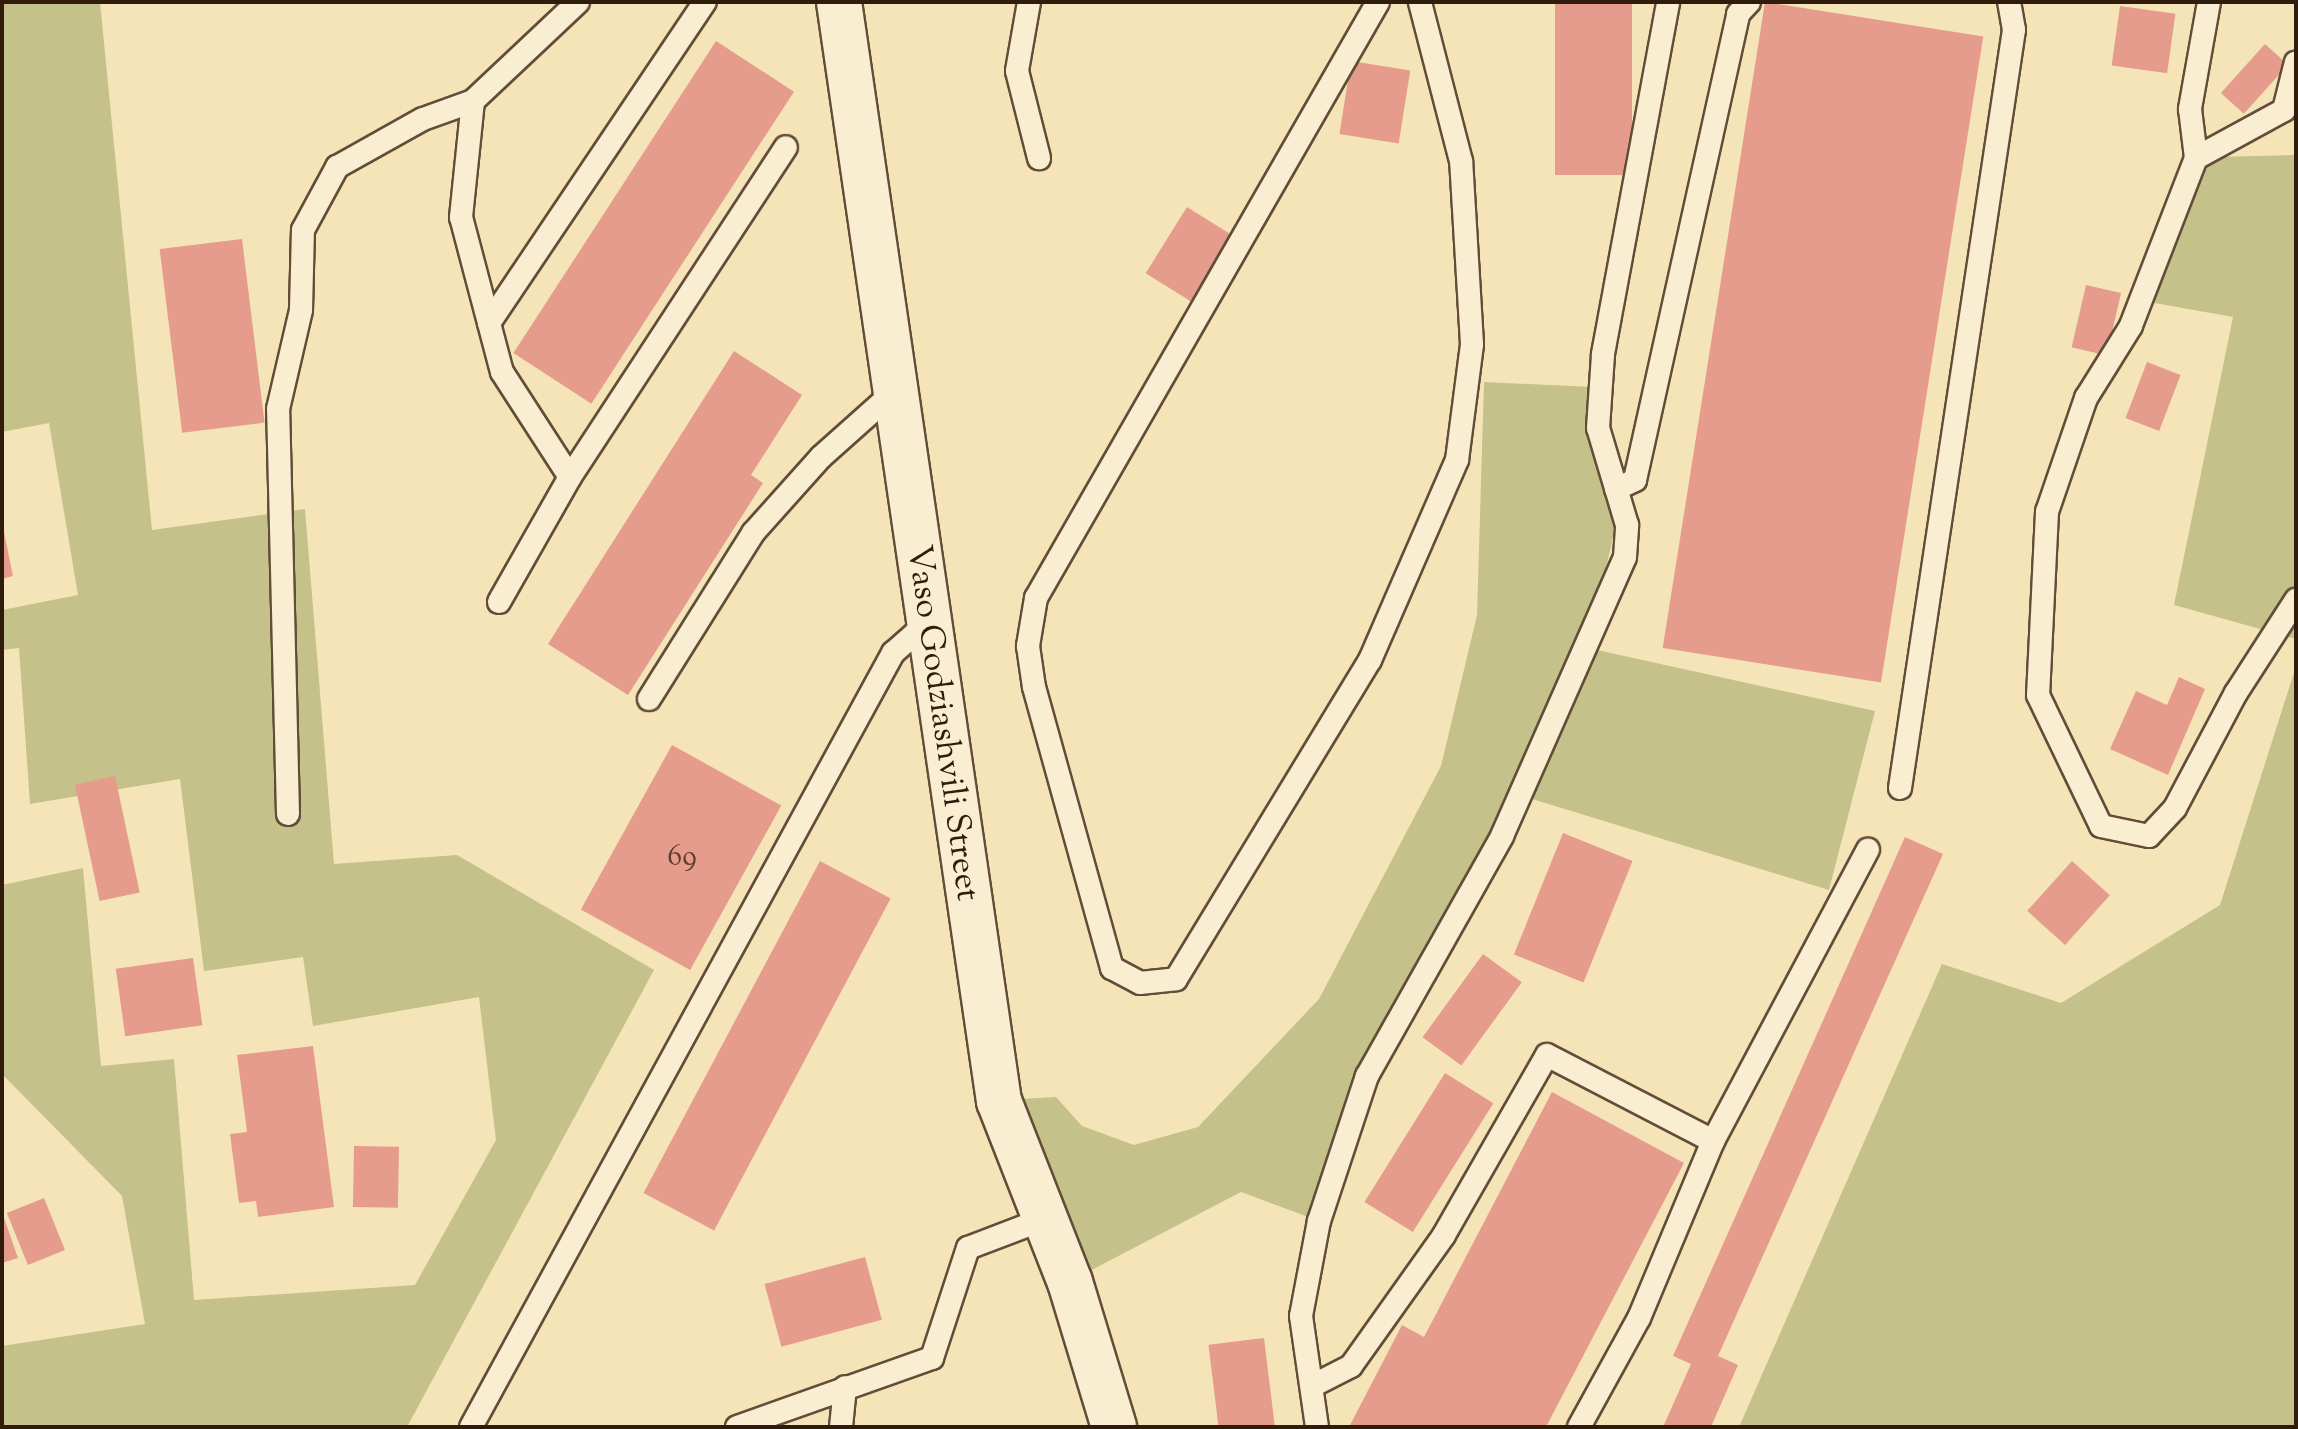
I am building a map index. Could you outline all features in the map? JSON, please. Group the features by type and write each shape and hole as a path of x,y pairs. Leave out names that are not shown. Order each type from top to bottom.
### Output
{"street":[{"name":"Vaso Godziashvili Street","path":"839,2 999,1101 1070,1282 1114,1427"}],"lane":[{"path":"288,814 278,409 301,310 303,230 337,167 423,119 473,101 578,2"},
{"path":"489,323 705,2"},
{"path":"1029,2 1017,71 1039,158"},
{"path":"1378,2 1036,598 1028,646 1034,687 1112,968 1140,983 1176,979 1362,673 1457,460 1472,344 1461,161 1420,2"},
{"path":"1317,1427 1301,1316 1319,1221 1367,1076 1502,836 1588,648 1625,557 1627,525 1598,428 1603,354 1668,2"},
{"path":"1616,489 1635,480 1738,14 1749,2"},
{"path":"1900,788 2014,30 2009,2"},
{"path":"2209,2 2190,109 2196,158 2131,326 2086,398 2047,512 2038,695 2101,826 2149,836 2175,808 2236,693 2296,600"},
{"path":"2196,158 2284,110 2296,62"},
{"path":"473,101 461,217 502,372 570,477"},
{"path":"499,602 570,477 786,147"},
{"path":"649,699 753,533 821,457 894,392"},
{"path":"471,1427 893,653 927,623"},
{"path":"1579,1427 1639,1318 1713,1141 1868,850"},
{"path":"1312,1386 1351,1366 1360,1354 1444,1235 1547,1055 1713,1141"},
{"path":"737,1427 932,1358 968,1248 1044,1219"},
{"path":"841,1427 845,1387"}],"shaded area":[{"path":"2,2 100,2 152,530 305,509 334,864 457,855 654,970 407,1427 2,1427 2,1346 145,1324 122,1196 2,1074 2,885 83,868 101,1066 174,1059 194,1300 415,1285 496,1140 479,997 313,1026 303,957 204,971 180,779 30,804 19,648 2,650 2,610 78,595 49,423 2,432"},
{"path":"2296,155 2296,639 2174,605 2233,317 2149,302 2211,157"},
{"path":"1484,382 1592,387 1619,511 1588,648 1875,711 1829,890 1519,795 1367,1076 1319,1221 1241,1192 1084,1274 1021,1099 1056,1097 1082,1126 1134,1145 1198,1127 1319,999 1441,766 1477,615"},
{"path":"2296,666 2296,1427 1739,1427 1942,964 2061,1003 2220,905"}],"building":[{"path":"1555,2 1632,2 1632,175 1555,175"},
{"path":"1765,2 1983,37 1881,683 1663,648"},
{"path":"2120,6 2175,14 2167,73 2112,65"},
{"path":"716,41 794,92 591,404 513,353"},
{"path":"2265,44 2288,65 2244,114 2221,93"},
{"path":"1351,61 1410,70 1399,143 1339,134"},
{"path":"1187,207 1239,239 1197,305 1146,273"},
{"path":"242,239 265,423 182,433 160,249"},
{"path":"2086,285 2121,293 2107,355 2072,347"},
{"path":"734,351 802,395 751,475 763,483 628,695 548,644"},
{"path":"2147,362 2181,375 2159,431 2125,418"},
{"path":"2,528 13,576 2,579"},
{"path":"2179,677 2205,689 2168,775 2110,749 2136,691 2167,705"},
{"path":"672,745 781,806 690,970 581,909"},
{"path":"115,776 140,892 100,901 75,785"},
{"path":"1563,833 1633,861 1583,983 1514,954"},
{"path":"1905,837 1943,854 1718,1356 1738,1365 1711,1427 1663,1427 1691,1364 1673,1356"},
{"path":"820,861 891,899 714,1231 643,1193"},
{"path":"2072,861 2110,895 2065,945 2027,911"},
{"path":"1483,954 1522,982 1461,1066 1422,1037"},
{"path":"193,958 202,1025 125,1036 116,969"},
{"path":"313,1046 334,1207 258,1217 256,1201 239,1203 230,1134 247,1132 237,1055"},
{"path":"1445,1073 1493,1103 1413,1232 1364,1202"},
{"path":"1552,1092 1684,1163 1546,1427 1349,1427 1402,1325 1424,1337"},
{"path":"354,1146 399,1147 398,1208 353,1207"},
{"path":"44,1198 65,1250 28,1265 7,1213"},
{"path":"2,1212 18,1258 2,1263"},
{"path":"865,1257 882,1320 781,1347 765,1284"},
{"path":"1264,1338 1275,1427 1219,1427 1208,1345"}]}
